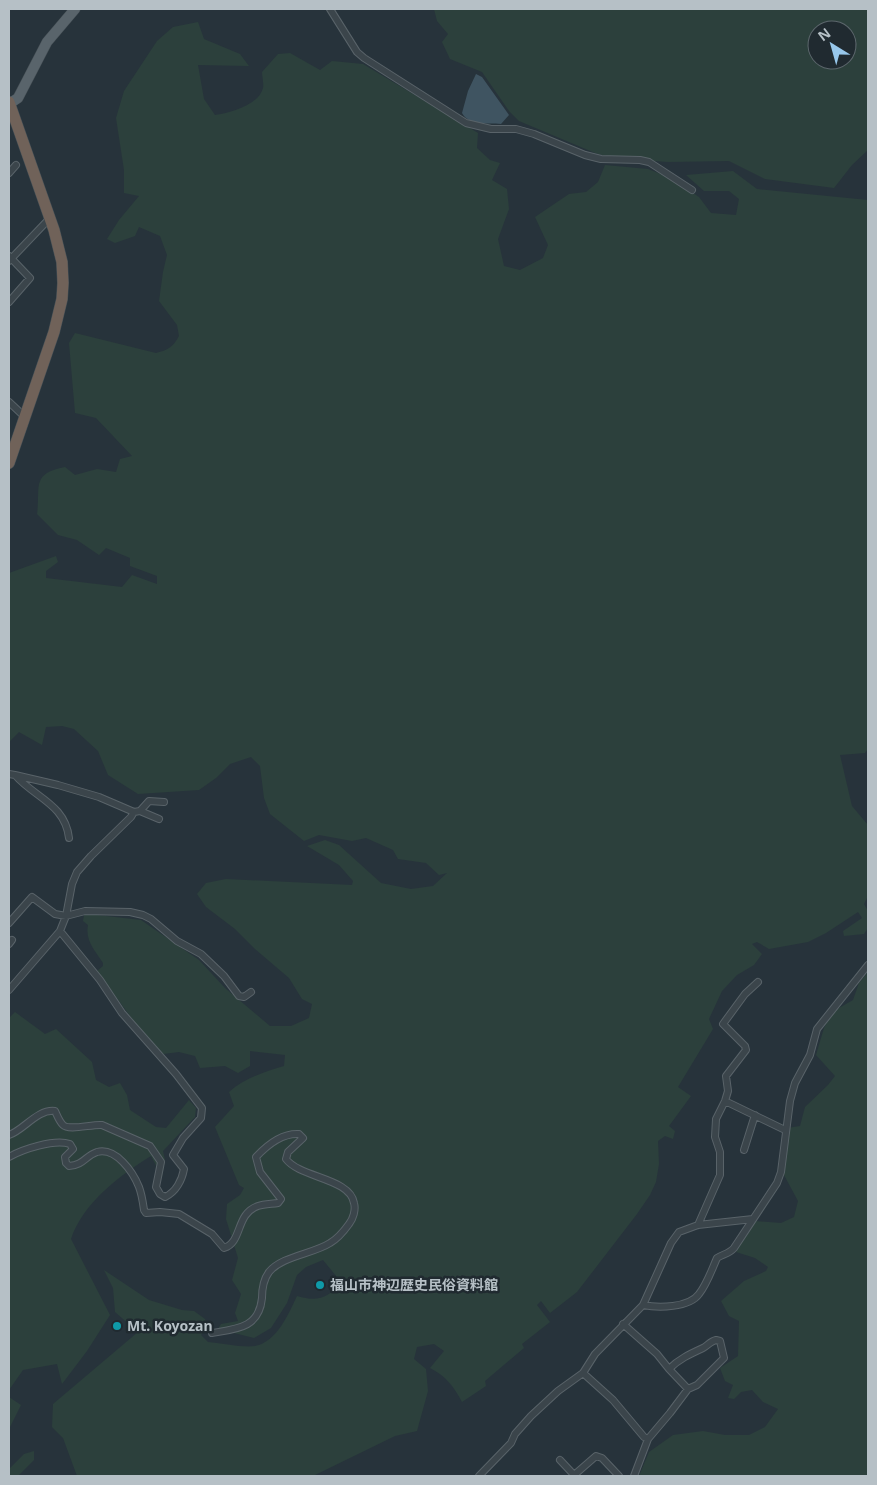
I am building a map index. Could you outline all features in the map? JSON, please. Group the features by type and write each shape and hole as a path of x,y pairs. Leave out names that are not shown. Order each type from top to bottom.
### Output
{"highway":[{"path":"9,103 11,117 50,218 62,262 62,299 54,332 9,463"}],"main road":[{"path":"9,103 18,98 47,42 75,9"}],"street":[{"path":"330,9 357,52 364,58 466,123 491,129 516,129 601,160 640,160 649,162 692,190"},
{"path":"9,173 16,165"},
{"path":"9,302 30,278 10,258 50,218"},
{"path":"9,402 25,417"},
{"path":"12,775 58,785 159,819"},
{"path":"12,775 55,808 63,817 68,829 69,838"},
{"path":"9,990 60,931 66,916 72,884 77,872 90,856 150,801 164,802"},
{"path":"9,923 32,897 55,914 66,916 85,911 130,912 143,915 151,919 177,941 201,954 224,976 238,996 244,997 251,992"},
{"path":"9,1135 49,1110 54,1111 64,1126 69,1128 93,1124 102,1125 150,1146 161,1162 156,1187 160,1194 165,1197 177,1187 183,1175 184,1169 173,1155 183,1138 201,1118 202,1108 182,1080 122,1013 100,980 60,931"},
{"path":"643,1305 656,1307 677,1305 694,1300 700,1294 717,1258 730,1253 777,1183 781,1172 790,1101 795,1083 810,1055 817,1029 868,965"},
{"path":"698,1225 720,1175 720,1152 715,1137 716,1119 728,1090 726,1076 746,1050 745,1046 723,1024 745,994 758,982"},
{"path":"725,1101 785,1130"},
{"path":"744,1150 755,1115"},
{"path":"9,1157 44,1145 64,1142 70,1144 73,1149 66,1157 66,1163 69,1166 78,1166 95,1153 105,1152 118,1157 130,1171 139,1186 146,1213 179,1214 212,1234 224,1248 234,1241 246,1213 258,1206 278,1203 281,1199 260,1172 256,1157 275,1140 293,1134 300,1134 302,1138 288,1152 286,1159 296,1168 340,1186 349,1193 354,1203 353,1219 344,1231 330,1243 279,1264 269,1272 263,1283 261,1308 252,1320 242,1328 212,1334"},
{"path":"479,1476 511,1443 515,1434 531,1416 558,1391 584,1373 595,1354 643,1305 676,1236 683,1230 698,1225 753,1219"},
{"path":"623,1324 657,1354 688,1389"},
{"path":"634,1476 648,1439 670,1414 688,1389 697,1385 724,1358 720,1342 713,1341 687,1355 669,1369"},
{"path":"584,1373 613,1400 644,1437 648,1439"},
{"path":"560,1460 574,1476 596,1456 602,1458 619,1476"}],"green space":[{"path":"434,9 868,9 868,150 852,165 834,188 765,179 729,161 668,162 612,158 595,153 519,121 509,111 482,72 450,59 442,42 448,34 437,21"},
{"path":"198,22 204,39 240,54 249,66 198,65 204,99 215,115 236,110 256,99 263,88 262,72 278,54 290,53 320,70 332,61 363,64 478,133 477,148 490,160 500,163 492,180 507,189 509,209 498,239 504,266 520,270 543,258 548,245 535,217 569,194 586,192 598,182 605,165 648,169 671,178 699,197 711,213 736,215 739,199 729,191 704,191 686,175 733,171 757,189 868,200 868,749 865,753 840,755 852,806 868,825 868,896 864,904 868,911 868,928 864,934 844,936 843,931 862,918 858,912 826,933 808,942 769,949 757,942 752,944 762,954 754,965 737,975 722,991 709,1019 713,1029 678,1087 691,1096 669,1126 675,1131 673,1139 665,1136 658,1141 659,1164 656,1182 650,1195 577,1292 550,1313 541,1301 537,1305 550,1322 522,1344 524,1348 485,1381 486,1386 462,1402 449,1382 430,1368 444,1351 434,1344 417,1347 414,1359 426,1369 428,1391 417,1431 395,1436 313,1476 77,1476 63,1438 52,1427 53,1404 138,1332 115,1312 113,1288 104,1270 149,1300 182,1310 194,1311 205,1319 208,1327 201,1335 208,1342 245,1346 255,1346 270,1339 281,1326 297,1296 310,1299 322,1298 341,1282 323,1260 306,1267 297,1275 287,1303 271,1328 254,1338 218,1329 221,1324 238,1321 235,1313 241,1294 232,1280 238,1258 226,1219 227,1204 240,1195 244,1188 239,1185 215,1127 234,1106 229,1092 248,1079 284,1066 285,1055 250,1051 250,1066 238,1073 225,1066 200,1068 195,1056 179,1052 163,1054 149,1042 97,971 103,966 103,963 89,941 88,925 83,921 84,915 141,920 199,960 225,988 270,1026 291,1026 309,1018 312,1004 302,999 289,978 235,929 206,907 197,894 206,883 226,879 352,885 353,881 339,865 307,846 325,840 339,845 381,883 411,889 433,886 447,873 439,875 426,863 398,859 393,850 366,838 352,841 319,835 304,841 270,814 264,798 260,766 251,757 230,764 216,778 199,790 138,794 108,775 98,751 74,729 62,726 46,727 42,745 19,732 9,742 9,573 56,556 58,562 46,571 46,578 122,587 132,575 157,584 157,576 130,566 130,558 106,548 99,555 77,540 58,535 37,514 38,489 42,478 54,470 65,467 75,475 97,469 116,472 120,459 132,456 96,418 75,413 69,343 75,333 156,353 170,348 179,336 177,325 159,301 167,255 160,236 139,227 135,236 115,243 107,239 119,220 139,196 124,193 124,170 116,118 124,91 157,41 173,27"},
{"path":"868,972 868,1476 639,1476 649,1452 673,1435 703,1431 725,1435 749,1435 765,1427 778,1409 763,1402 752,1390 741,1392 734,1399 728,1398 733,1385 725,1381 720,1368 738,1356 739,1321 729,1316 721,1301 744,1281 766,1271 768,1267 755,1258 736,1252 755,1221 781,1223 794,1217 798,1201 784,1175 787,1128 800,1126 805,1107 835,1076 816,1055 824,1028 832,1012 853,1000 859,983"},
{"path":"15,1012 45,1034 56,1029 92,1062 96,1080 109,1087 120,1083 127,1095 130,1110 156,1127 166,1128 189,1100 196,1108 195,1117 163,1151 165,1160 162,1177 151,1156 127,1172 93,1202 84,1214 71,1239 110,1315 87,1351 62,1384 57,1364 23,1370 9,1390 9,1018"},
{"path":"9,1397 21,1405 9,1429"},
{"path":"34,1451 34,1460 18,1476 9,1476 9,1469 24,1454"}],"water":[{"path":"476,74 482,77 509,115 501,124 474,122 462,113 468,91"}],"place":[{"name":"福山市神辺歴史民俗資料館","path":"320,1285"},
{"name":"Mt. Koyozan","path":"117,1326"}]}
